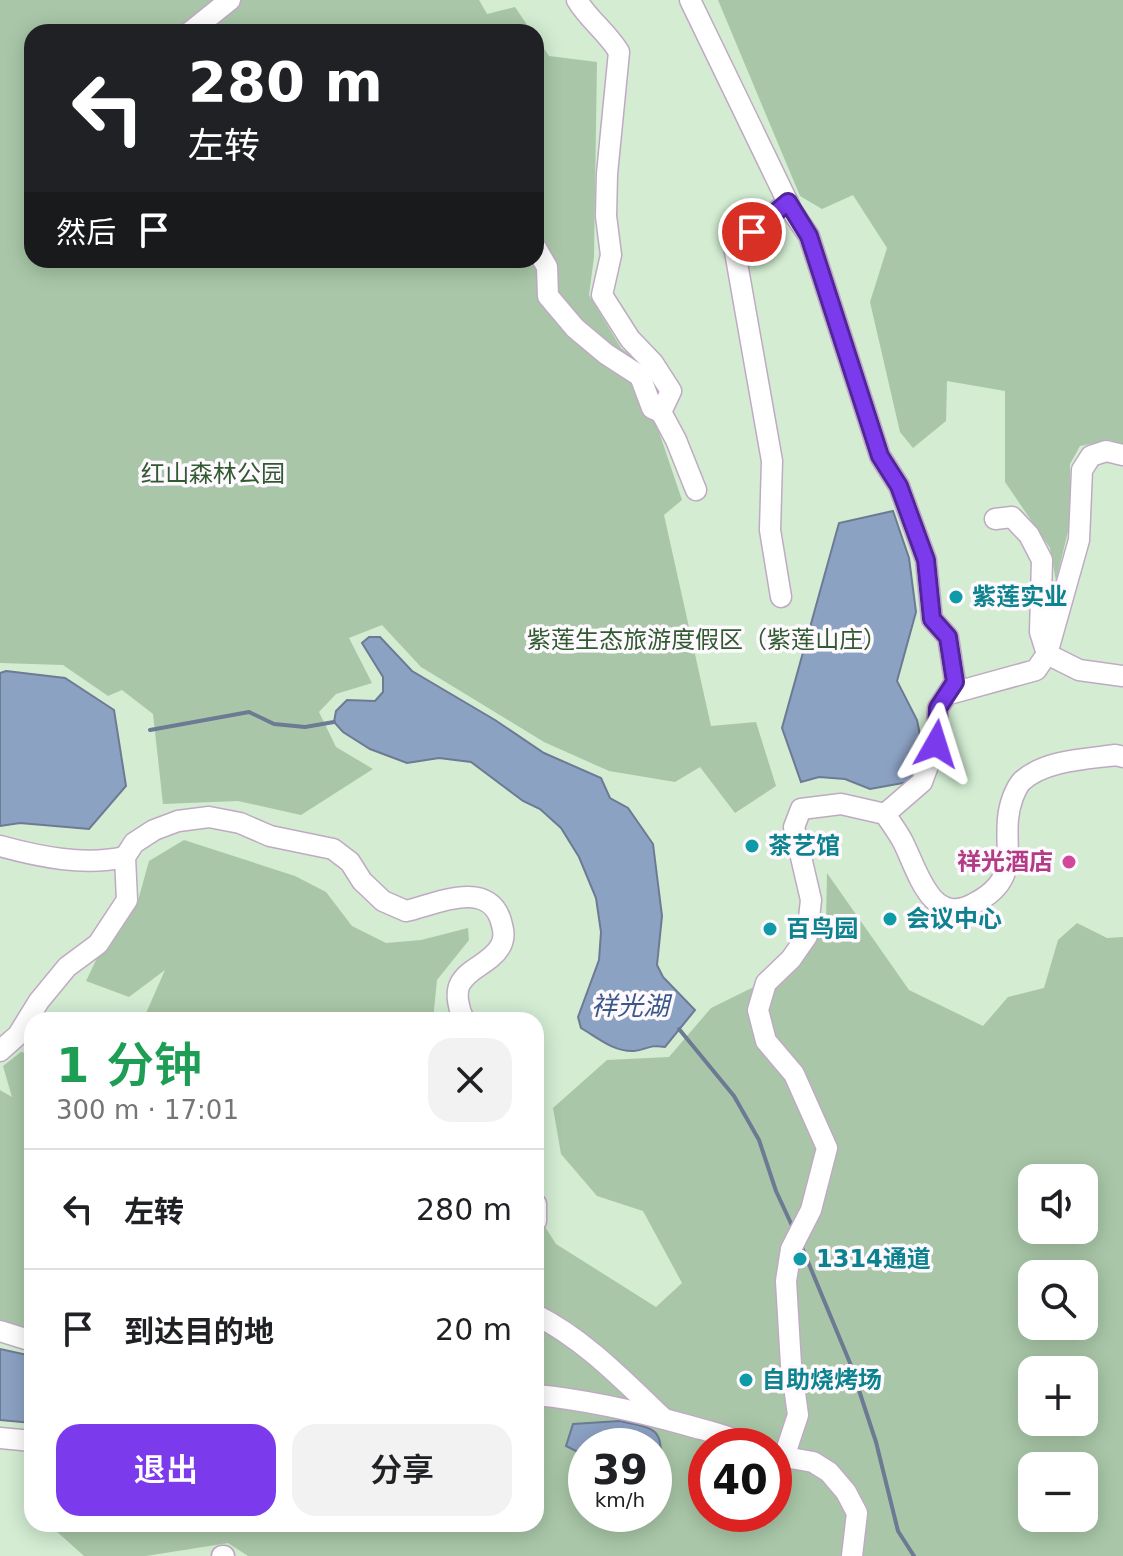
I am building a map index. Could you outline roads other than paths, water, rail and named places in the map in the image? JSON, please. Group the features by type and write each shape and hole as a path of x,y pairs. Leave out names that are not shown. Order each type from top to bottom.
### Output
{"street":[{"path":"200,24 230,0"},
{"path":"577,0 619,52 607,174 606,216 611,255 602,295 630,339 653,363 671,391 661,412"},
{"path":"690,0 788,202 809,236 880,456 899,486 926,560 932,619 948,637 955,682 938,708 936,744 922,782 885,814"},
{"path":"781,597 770,530 772,461 734,246 788,202"},
{"path":"544,262 548,296 575,328 606,354 640,376 652,408 661,412 696,490"},
{"path":"949,694 1036,670 1047,654 1079,540 1082,470 1091,456 1106,451 1123,455"},
{"path":"995,519 1012,517 1029,535 1042,560 1040,632 1047,654 1079,670 1123,676"},
{"path":"792,1428 798,1415 791,1365 787,1295 791,1249 811,1210 827,1148 794,1074 766,1041 758,1010 766,983 791,959 807,936 811,900 794,827 801,809 841,804 885,814 933,900 945,907 963,910 998,888 1007,872 1010,854 1007,825 1019,783 1034,773 1061,764 1116,755 1123,757"},
{"path":"32,1012 67,967 98,944 127,900 125,857 134,843 154,830 178,821 209,817 240,823 270,836 333,849 350,862 362,881 383,901 406,911 459,896 481,898 496,909 504,930 501,946 469,971 458,987 460,1012"},
{"path":"0,846 35,855 102,862 125,857"},
{"path":"0,1051 24,1025"},
{"path":"544,1319 563,1329 603,1361 662,1417"},
{"path":"0,1331 24,1338"},
{"path":"544,1396 574,1399 702,1428"},
{"path":"0,1438 24,1440"},
{"path":"792,1458 813,1462 829,1472 846,1492 857,1513 852,1556"}],"water":[{"path":"893,511 909,558 916,612 897,681 917,720 924,754 908,782 870,789 845,779 819,777 801,782 782,728 839,523"},
{"name":"祥光湖","path":"369,637 380,637 412,671 544,753 601,778 610,798 628,808 653,844 662,916 657,965 663,977 695,1010 665,1047 627,1051 606,1044 581,1028 578,1017 599,960 601,932 596,898 579,857 561,828 540,809 523,801 471,762 439,758 407,763 370,749 343,732 334,722 336,711 347,700 375,701 383,692 383,677 362,643"},
{"path":"6,671 65,678 114,710 126,786 89,829 20,823 0,826 0,673"},
{"path":"0,1349 24,1354 24,1422 0,1420"},
{"path":"620,1421 647,1428 572,1428 573,1424"}],"waterway":[{"path":"150,730 249,712 274,724 305,727 334,722"},
{"path":"679,1029 734,1096 759,1140 776,1191 794,1230"},
{"path":"801,1245 850,1363 876,1442 898,1531 914,1556"}],"place":[{"name":"紫莲实业","path":"956,597"},
{"name":"茶艺馆","path":"752,846"},
{"name":"祥光酒店","path":"1069,862"},
{"name":"会议中心","path":"890,919"},
{"name":"百鸟园","path":"770,929"},
{"name":"1314通道","path":"800,1259"},
{"name":"自助烧烤场","path":"746,1380"}],"park label":[{"name":"红山森林公园","path":"213,474"},
{"name":"紫莲生态旅游度假区（紫莲山庄）","path":"707,640"}]}
